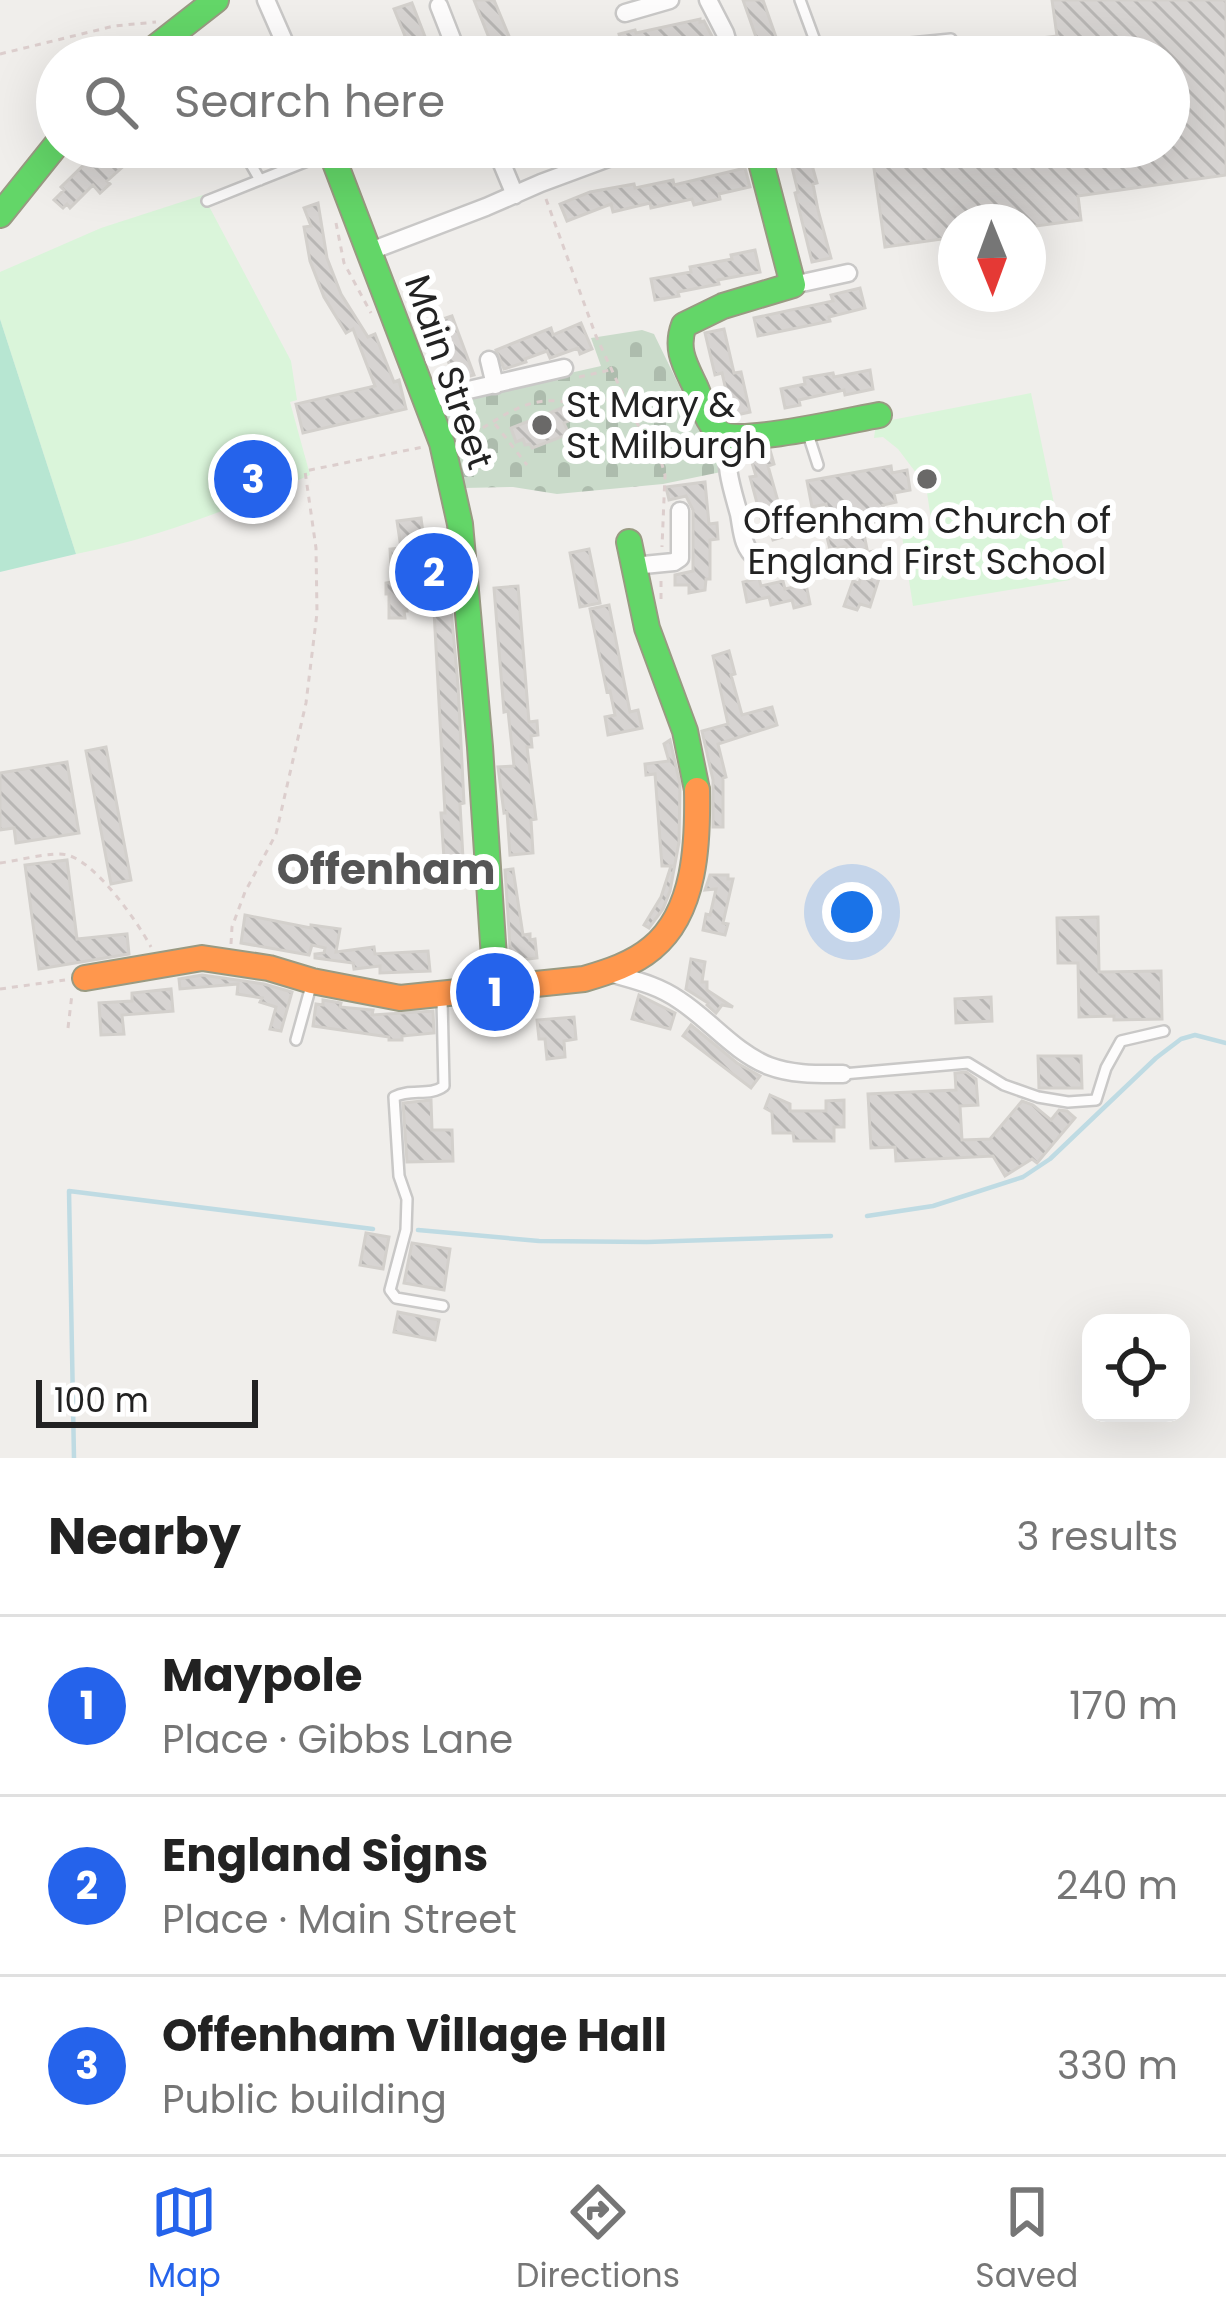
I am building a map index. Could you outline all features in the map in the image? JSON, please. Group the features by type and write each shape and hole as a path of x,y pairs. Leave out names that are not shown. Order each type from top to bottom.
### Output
{"street":[{"path":"168,36 216,0"},
{"path":"266,0 282,36"},
{"path":"625,13 670,0"},
{"path":"709,0 726,36"},
{"path":"439,6 451,36"},
{"path":"0,215 38,168"},
{"name":"Main Street","path":"337,168 443,444 460,524 496,988"},
{"path":"503,168 514,195"},
{"path":"368,252 580,168"},
{"path":"762,168 793,285"},
{"path":"848,273 702,314 680,333 682,363 710,420 728,438 879,415"},
{"path":"489,360 495,385"},
{"path":"425,400 564,368"},
{"path":"728,438 728,482 743,540 756,558 775,564 853,565"},
{"path":"85,978 202,958 400,998 584,980 610,973 651,949 668,935 688,896 697,784 686,737 650,636 631,554 662,562 680,558 680,511"},
{"path":"651,949 657,987"},
{"path":"610,973 679,999 750,1057 768,1065 799,1073 843,1074"}],"lane":[{"path":"800,0 813,36"},
{"path":"253,168 260,180"},
{"path":"207,201 287,168"},
{"path":"805,426 818,465"},
{"path":"296,1040 312,980"},
{"path":"442,993 444,1085 438,1091 404,1091 394,1097 406,1214 390,1290 396,1298 443,1306"},
{"path":"843,1074 968,1063 1004,1085 1038,1097 1096,1100 1121,1041 1164,1030"}],"path":[{"path":"75,36 154,22 180,26"},
{"path":"0,55 36,46"},
{"path":"541,183 596,336 634,420 661,461 665,475 662,602"},
{"path":"230,962 236,912 276,834 306,703 317,613 316,548 305,471 453,444 537,400 569,401 585,408 623,394"},
{"path":"494,423 527,465"},
{"path":"0,863 65,854 82,863 135,916 161,964"},
{"path":"0,989 73,979 68,1028"}],"green space":[{"path":"203,195 291,361 297,400 290,402 310,475 195,521 76,554 0,319 0,272 101,228"},
{"path":"0,319 76,554 0,572"},
{"path":"642,330 654,334 721,472 663,484 557,494 513,487 464,488 441,402 601,366 591,338"},
{"name":"Offenham Church of England First School","path":"1031,393 1070,580 913,606 902,536 926,532 932,526 926,486 898,449 883,437 874,438 876,423"}],"building":[{"path":"474,0 494,0 509,36 488,36"},
{"path":"743,0 763,0 776,36 756,36"},
{"path":"1052,0 1226,0 1226,175 1078,196 1081,220 1046,225 1046,204 938,204 938,240 885,247 874,168 1190,168 1190,36 1057,36"},
{"path":"412,3 425,36 405,36 394,9"},
{"path":"700,19 712,36 619,34"},
{"path":"80,168 122,168 100,193 93,185 70,208 54,200 64,190 61,187"},
{"path":"745,168 750,187 694,205 692,199 613,212 611,204 567,221 560,204 590,192 673,180 674,185"},
{"path":"792,168 813,168 831,258 812,262"},
{"path":"318,203 327,258 341,294 368,337 375,334 394,382 399,380 406,409 303,433 296,404 375,386 353,329 346,333 310,261 304,227 311,226 304,208"},
{"path":"755,250 760,272 655,300 651,279 691,272 690,267"},
{"path":"860,288 865,308 829,317 830,321 758,336 754,318 833,301 831,295"},
{"path":"452,316 474,375 455,380 434,322"},
{"path":"581,323 592,349 580,354 578,348 550,358 547,351 504,369 496,350 551,328 553,335"},
{"path":"724,329 734,373 741,372 750,412 732,416 722,373 715,375 705,333"},
{"path":"870,370 873,389 845,395 844,390 785,408 781,389 805,384 804,378"},
{"name":"St Mary & St Milburgh","path":"567,406 573,419 564,423 569,434 532,448 523,439 516,442 511,428"},
{"path":"770,450 774,464 768,466 783,519 788,518 793,534 773,540 766,517 761,518 749,453"},
{"path":"273,454 285,482 232,504 221,476"},
{"path":"891,466 892,473 907,470 910,490 894,493 896,502 883,505 885,513 862,524 867,549 830,550 826,504 812,507 807,481"},
{"path":"705,482 709,524 717,523 718,539 710,540 710,579 706,579 705,590 689,593 689,585 675,585 675,575 693,571 693,510 686,496 669,500 666,487"},
{"path":"421,518 423,533 414,534 417,557 404,558 405,618 389,618 390,549 401,548 397,521"},
{"path":"589,549 600,603 580,607 570,553"},
{"path":"884,549 888,567 882,569 870,607 844,606 853,581 871,580 864,553"},
{"path":"443,554 458,685 464,803 460,804 463,858 444,859 434,611 423,611 428,557 442,558"},
{"path":"759,578 761,586 783,581 785,589 806,584 810,604 794,608 792,600 771,605 769,597 747,602 743,582"},
{"path":"518,586 529,722 537,721 538,735 531,736 532,747 527,747 536,819 531,820 533,853 510,855 498,767 514,766 508,711 504,712 494,588"},
{"path":"609,605 630,712 638,710 642,728 608,735 605,717 615,715 590,609"},
{"path":"729,651 742,715 772,707 777,725 718,744 726,777 723,827 713,827 713,780 702,731 728,724 713,656"},
{"path":"670,740 680,784 679,842 670,891 649,928 644,925 661,897 671,866 662,866 655,774 646,775 645,764 669,761 664,744"},
{"path":"106,747 131,880 111,884 86,751"},
{"path":"67,762 79,833 16,843 14,828 0,830 0,773"},
{"path":"67,860 77,939 127,934 129,954 39,969 25,865"},
{"path":"513,869 523,935 535,939 537,958 511,961 505,870"},
{"path":"710,875 733,879 723,923 728,924 725,935 703,930 716,889 705,890"},
{"path":"245,915 340,929 336,952 374,947 375,954 428,951 430,971 380,973 380,966 354,969 353,963 315,958 325,948 312,945 309,955 241,943"},
{"path":"1098,917 1099,972 1161,971 1162,1019 1079,1017 1078,963 1058,963 1057,918"},
{"path":"691,959 705,962 702,982 733,1007 722,1005 716,1013 686,989"},
{"path":"202,975 292,992 281,1031 270,1029 276,1007 260,1002 262,998 237,994 238,984 180,989 179,979"},
{"path":"171,989 173,1011 122,1015 124,1034 101,1035 99,1003 132,1001 132,993"},
{"path":"639,995 675,1013 670,1029 632,1019"},
{"path":"991,997 992,1021 956,1023 955,999"},
{"path":"323,1000 373,1010 372,1015 433,1011 434,1033 389,1040 313,1026 316,1004 323,1005"},
{"path":"574,1017 576,1039 564,1041 565,1057 547,1059 537,1020"},
{"path":"691,1025 760,1076 751,1088 683,1036"},
{"path":"1038,1056 1081,1056 1082,1088 1039,1088"},
{"path":"966,1072 976,1079 978,1105 960,1106 962,1140 990,1139 1022,1101 1051,1120 1059,1110 1075,1118 1037,1163 1032,1159 1005,1176 993,1156 896,1161 895,1147 871,1148 868,1094 956,1090 955,1073"},
{"path":"770,1095 790,1104 790,1111 826,1111 826,1101 844,1100 844,1127 834,1127 834,1141 794,1141 793,1133 773,1133 772,1112 765,1108"},
{"path":"431,1100 432,1130 452,1130 453,1161 407,1162 403,1103"},
{"path":"366,1233 389,1237 383,1269 360,1265"},
{"path":"412,1243 450,1249 444,1290 404,1283"},
{"path":"398,1312 439,1320 435,1340 394,1332"}],"waterway":[{"path":"867,1216 933,1206 1023,1177 1050,1159 1181,1039 1195,1035 1226,1043"},
{"path":"74,1458 69,1191 373,1229"},
{"path":"418,1230 539,1241 831,1236"}],"traffic: fast":[{"path":"170,36 216,0"},
{"path":"0,215 38,168"},
{"path":"337,168 442,443 460,524 496,988"},
{"path":"762,168 793,285 723,306 684,325 682,357 706,413 717,430 734,437 879,415"},
{"path":"629,542 647,628 685,731 697,790"}],"traffic: slow":[{"path":"85,978 202,958 400,998 584,979 645,954 678,915 695,853 697,790"}],"place":[{"name":"St Mary & St Milburgh","path":"542,425"},
{"name":"Offenham Village Hall","path":"253,479"},
{"name":"Offenham Church of England First School","path":"927,479"},
{"name":"England Signs","path":"434,572"},
{"name":"Maypole","path":"495,992"}],"district":[{"name":"Offenham","path":"386,869"}]}
